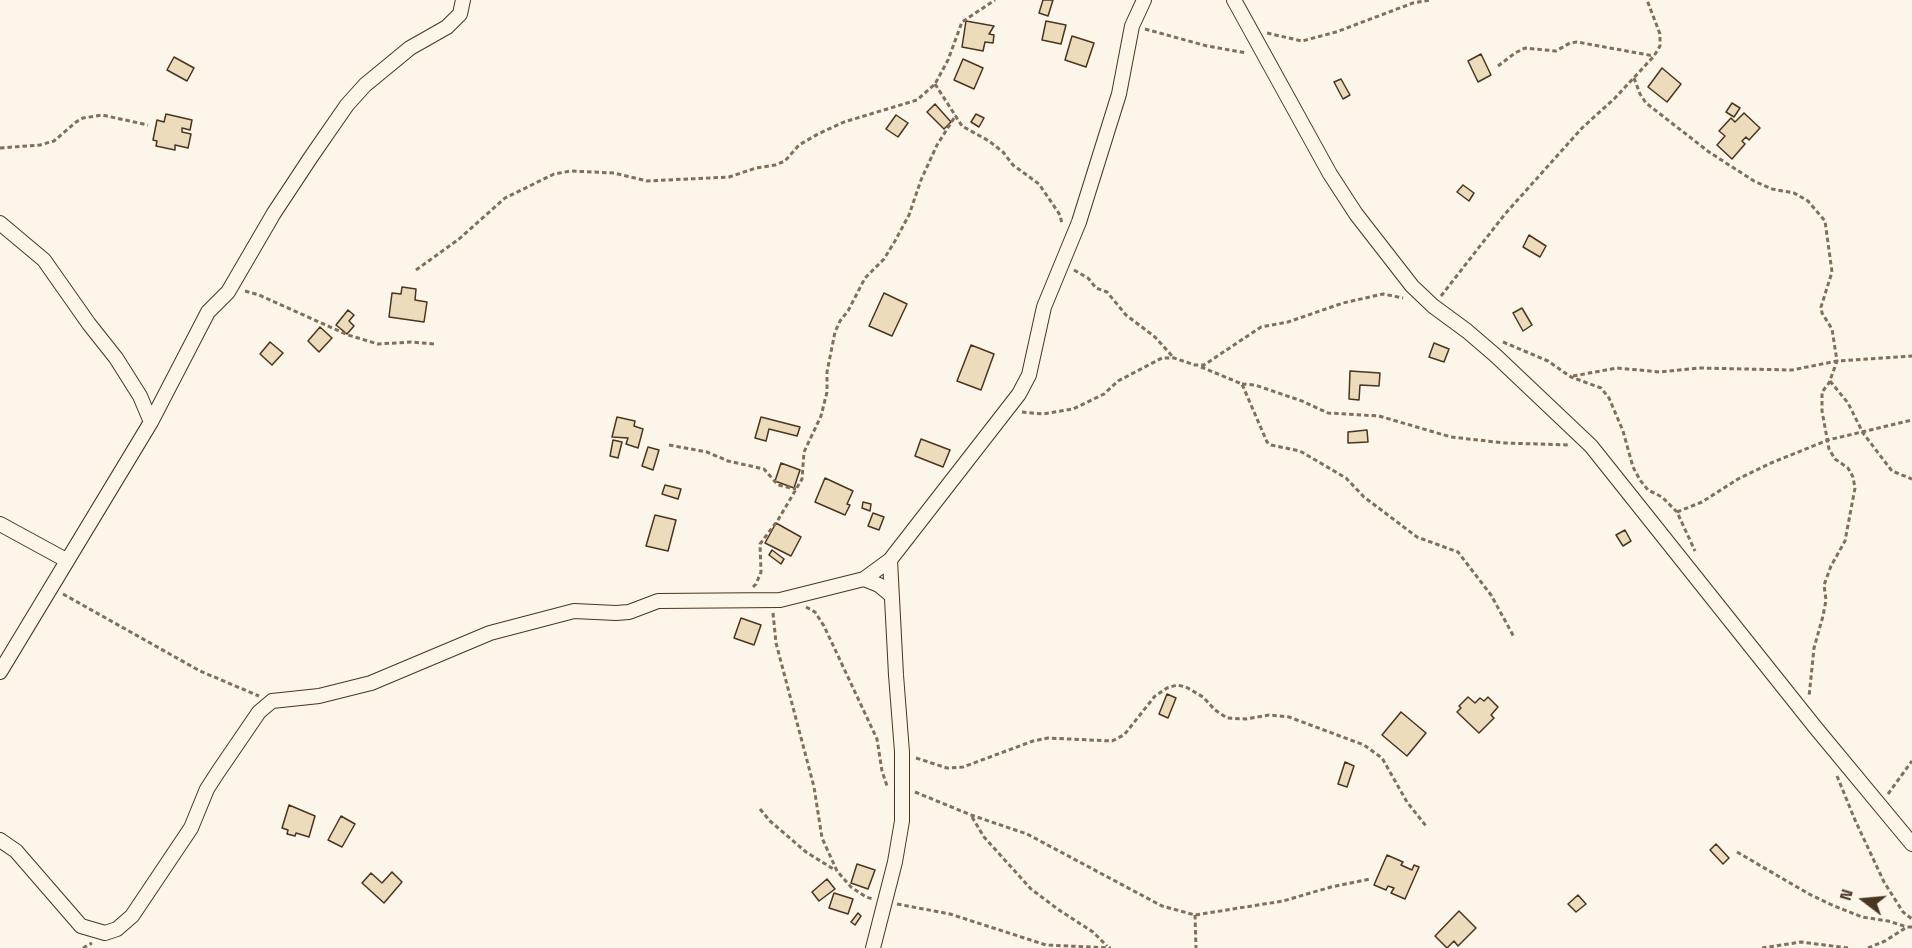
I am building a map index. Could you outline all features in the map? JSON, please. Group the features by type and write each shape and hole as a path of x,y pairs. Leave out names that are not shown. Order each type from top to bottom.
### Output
{"street":[{"path":"0,672 151,422 208,312 228,292 274,213 347,105 365,85 410,48 447,27 460,14 463,0"},
{"path":"0,840 16,851 81,926 105,933 117,929 132,916 191,828 207,789 259,712 272,701 319,696 371,683 490,633 574,611 629,612 658,601 772,601 864,579 890,560 1019,394 1029,375 1044,307 1079,222 1116,104 1132,26 1144,0"},
{"path":"1234,0 1330,174 1356,214 1412,286 1433,306 1495,355 1590,446 1912,844"},
{"path":"0,224 44,260 116,358 140,396 151,422"},
{"path":"0,524 66,560"},
{"path":"873,948 886,901 902,821 902,752 890,560"},
{"path":"864,579 879,585 891,595"}],"path":[{"path":"416,270 459,239 505,198 554,174 571,171 614,173 647,181 729,177 785,161 799,145 844,122 917,100 935,84 948,60 962,22 995,0"},
{"path":"1251,28 1302,41 1336,32 1413,3 1430,0"},
{"path":"1433,306 1505,214 1581,129 1654,56 1660,46 1660,34 1647,0"},
{"path":"1132,26 1207,45 1266,56"},
{"path":"1498,66 1526,48 1556,51 1570,43 1577,42 1654,56"},
{"path":"1634,78 1646,103 1709,152 1754,181 1772,189 1794,193 1808,201 1825,221 1832,272 1821,307 1832,329 1838,362 1830,381 1822,392 1822,411 1832,456 1848,468 1855,488 1845,541 1831,566 1824,585 1826,600 1814,648 1808,716"},
{"path":"935,84 962,126 989,141 1003,152 1013,165 1039,184 1062,221 1061,232"},
{"path":"0,148 40,145 54,141 83,118 102,115 148,125"},
{"path":"728,602 756,584 761,572 760,544 778,520 802,479 804,452 821,416 827,392 830,356 840,321 848,311 865,278 885,258 895,241 909,215 921,180 937,145 956,115"},
{"path":"1062,262 1088,278 1096,288 1107,292 1126,315 1155,337 1174,358"},
{"path":"228,292 242,290 259,295 348,335 378,344 411,342 435,345"},
{"path":"1200,366 1213,360 1260,327 1288,322 1342,303 1383,294 1403,298 1422,296"},
{"path":"1497,340 1548,361 1571,377 1601,388 1609,398 1623,430 1633,467 1640,480 1648,490 1662,497 1677,512 1697,556"},
{"path":"1571,377 1617,368 1660,372 1699,368 1792,370 1838,362 1912,356"},
{"path":"1006,411 1042,414 1073,409 1104,394 1127,376 1162,358 1174,358 1200,366 1242,384 1255,385 1302,401 1328,413 1379,416 1451,438 1505,443 1590,446"},
{"path":"1830,381 1848,403 1863,433 1892,471 1912,479"},
{"path":"1242,384 1267,442 1278,448 1300,451 1346,478 1364,497 1417,537 1458,552 1491,595 1514,638"},
{"path":"1677,512 1702,502 1738,479 1771,463 1828,440 1912,420"},
{"path":"669,445 706,452 728,461 764,470 778,485 796,489"},
{"path":"51,587 200,670 272,701"},
{"path":"790,597 815,612 832,641 877,739 882,771 890,794"},
{"path":"772,601 776,643 814,787 822,838 837,871 851,887 866,897 950,914 1046,945 1067,948 1109,947"},
{"path":"902,752 936,766 947,768 963,767 1033,741 1048,738 1112,741 1124,735 1155,696 1177,685 1186,687 1203,698 1227,718 1246,719 1269,715 1289,717 1364,745 1382,758 1407,802 1426,826"},
{"path":"1880,805 1912,761"},
{"path":"1833,767 1884,882 1903,912 1912,919"},
{"path":"903,786 971,815 1027,834 1162,906 1195,915 1283,901 1331,887 1370,879"},
{"path":"760,809 770,821 806,852 837,871"},
{"path":"971,815 984,837 1031,889 1093,932 1109,947"},
{"path":"1737,852 1832,905 1862,917 1912,927"},
{"path":"1195,915 1196,948"},
{"path":"1868,948 1886,942 1907,927"},
{"path":"1762,948 1802,942 1848,948"}],"building":[{"path":"1043,0 1053,0 1048,16 1039,13"},
{"path":"966,21 994,26 989,34 994,35 993,43 985,42 983,51 962,47"},
{"path":"1046,21 1066,25 1061,44 1042,40"},
{"path":"1072,36 1094,43 1086,67 1065,60"},
{"path":"1481,54 1491,75 1478,82 1468,61"},
{"path":"174,57 194,68 187,81 167,70"},
{"path":"963,59 983,68 974,89 954,80"},
{"path":"1662,68 1681,84 1667,102 1648,87"},
{"path":"1341,79 1350,95 1343,99 1334,82"},
{"path":"1732,103 1740,108 1734,117 1726,112"},
{"path":"935,104 951,122 944,129 927,112"},
{"path":"1744,113 1760,128 1749,140 1746,137 1742,141 1745,144 1732,159 1717,145 1725,136 1719,131 1731,118 1735,122"},
{"path":"166,114 192,120 190,130 182,128 182,132 191,134 188,148 175,145 175,150 156,146 157,141 153,140 157,120 164,122"},
{"path":"976,114 984,118 979,127 971,122"},
{"path":"896,115 908,123 898,137 886,129"},
{"path":"1463,185 1474,193 1469,201 1457,192"},
{"path":"1529,235 1546,246 1540,257 1523,247"},
{"path":"402,287 416,289 415,300 427,302 424,322 389,317 392,293 401,294"},
{"path":"884,293 907,304 892,336 869,326"},
{"path":"1522,308 1532,325 1523,331 1513,313"},
{"path":"348,310 354,315 349,321 354,326 347,334 336,325"},
{"path":"320,327 332,338 319,352 308,341"},
{"path":"270,342 283,353 272,365 260,354"},
{"path":"1434,343 1449,349 1444,362 1429,357"},
{"path":"971,345 994,354 981,390 957,381"},
{"path":"1350,371 1380,373 1379,386 1360,385 1359,400 1349,399"},
{"path":"617,417 635,421 634,426 643,429 638,448 626,444 628,438 612,437"},
{"path":"761,417 800,427 797,436 769,429 766,441 755,438"},
{"path":"1367,430 1368,442 1348,443 1348,432"},
{"path":"921,439 950,450 943,467 915,456"},
{"path":"613,440 622,442 618,458 610,456"},
{"path":"648,447 659,450 653,470 642,466"},
{"path":"781,463 800,470 794,488 775,481"},
{"path":"825,478 853,491 845,515 815,502"},
{"path":"665,485 681,489 678,499 662,494"},
{"path":"863,502 871,504 870,511 862,508"},
{"path":"873,513 884,517 879,530 868,526"},
{"path":"655,515 676,520 668,551 646,546"},
{"path":"776,523 801,537 791,556 765,543"},
{"path":"1625,530 1631,541 1623,546 1616,535"},
{"path":"772,550 784,559 781,564 769,555"},
{"path":"741,618 761,625 754,645 734,638"},
{"path":"1167,694 1176,698 1168,718 1159,714"},
{"path":"1468,697 1475,703 1480,698 1484,701 1488,697 1498,707 1491,715 1494,718 1479,733 1457,712 1461,708 1459,706"},
{"path":"1401,712 1426,733 1407,756 1382,735"},
{"path":"1345,762 1354,766 1347,787 1338,784"},
{"path":"289,805 315,816 309,837 296,833 295,836 287,834 288,830 282,828"},
{"path":"341,816 355,824 342,847 328,840"},
{"path":"1716,844 1729,858 1723,864 1710,850"},
{"path":"1387,855 1403,862 1401,865 1412,870 1414,865 1419,867 1405,899 1391,893 1394,888 1388,886 1386,890 1374,885"},
{"path":"857,864 875,870 868,889 851,883"},
{"path":"392,872 402,882 384,903 362,883 371,873 382,883"},
{"path":"827,879 835,889 819,901 812,892"},
{"path":"834,893 853,899 848,914 829,908"},
{"path":"1578,895 1586,904 1576,912 1568,904"},
{"path":"1459,911 1476,928 1458,946 1454,941 1447,948 1435,936"},
{"path":"858,913 861,916 855,925 851,922"}]}
